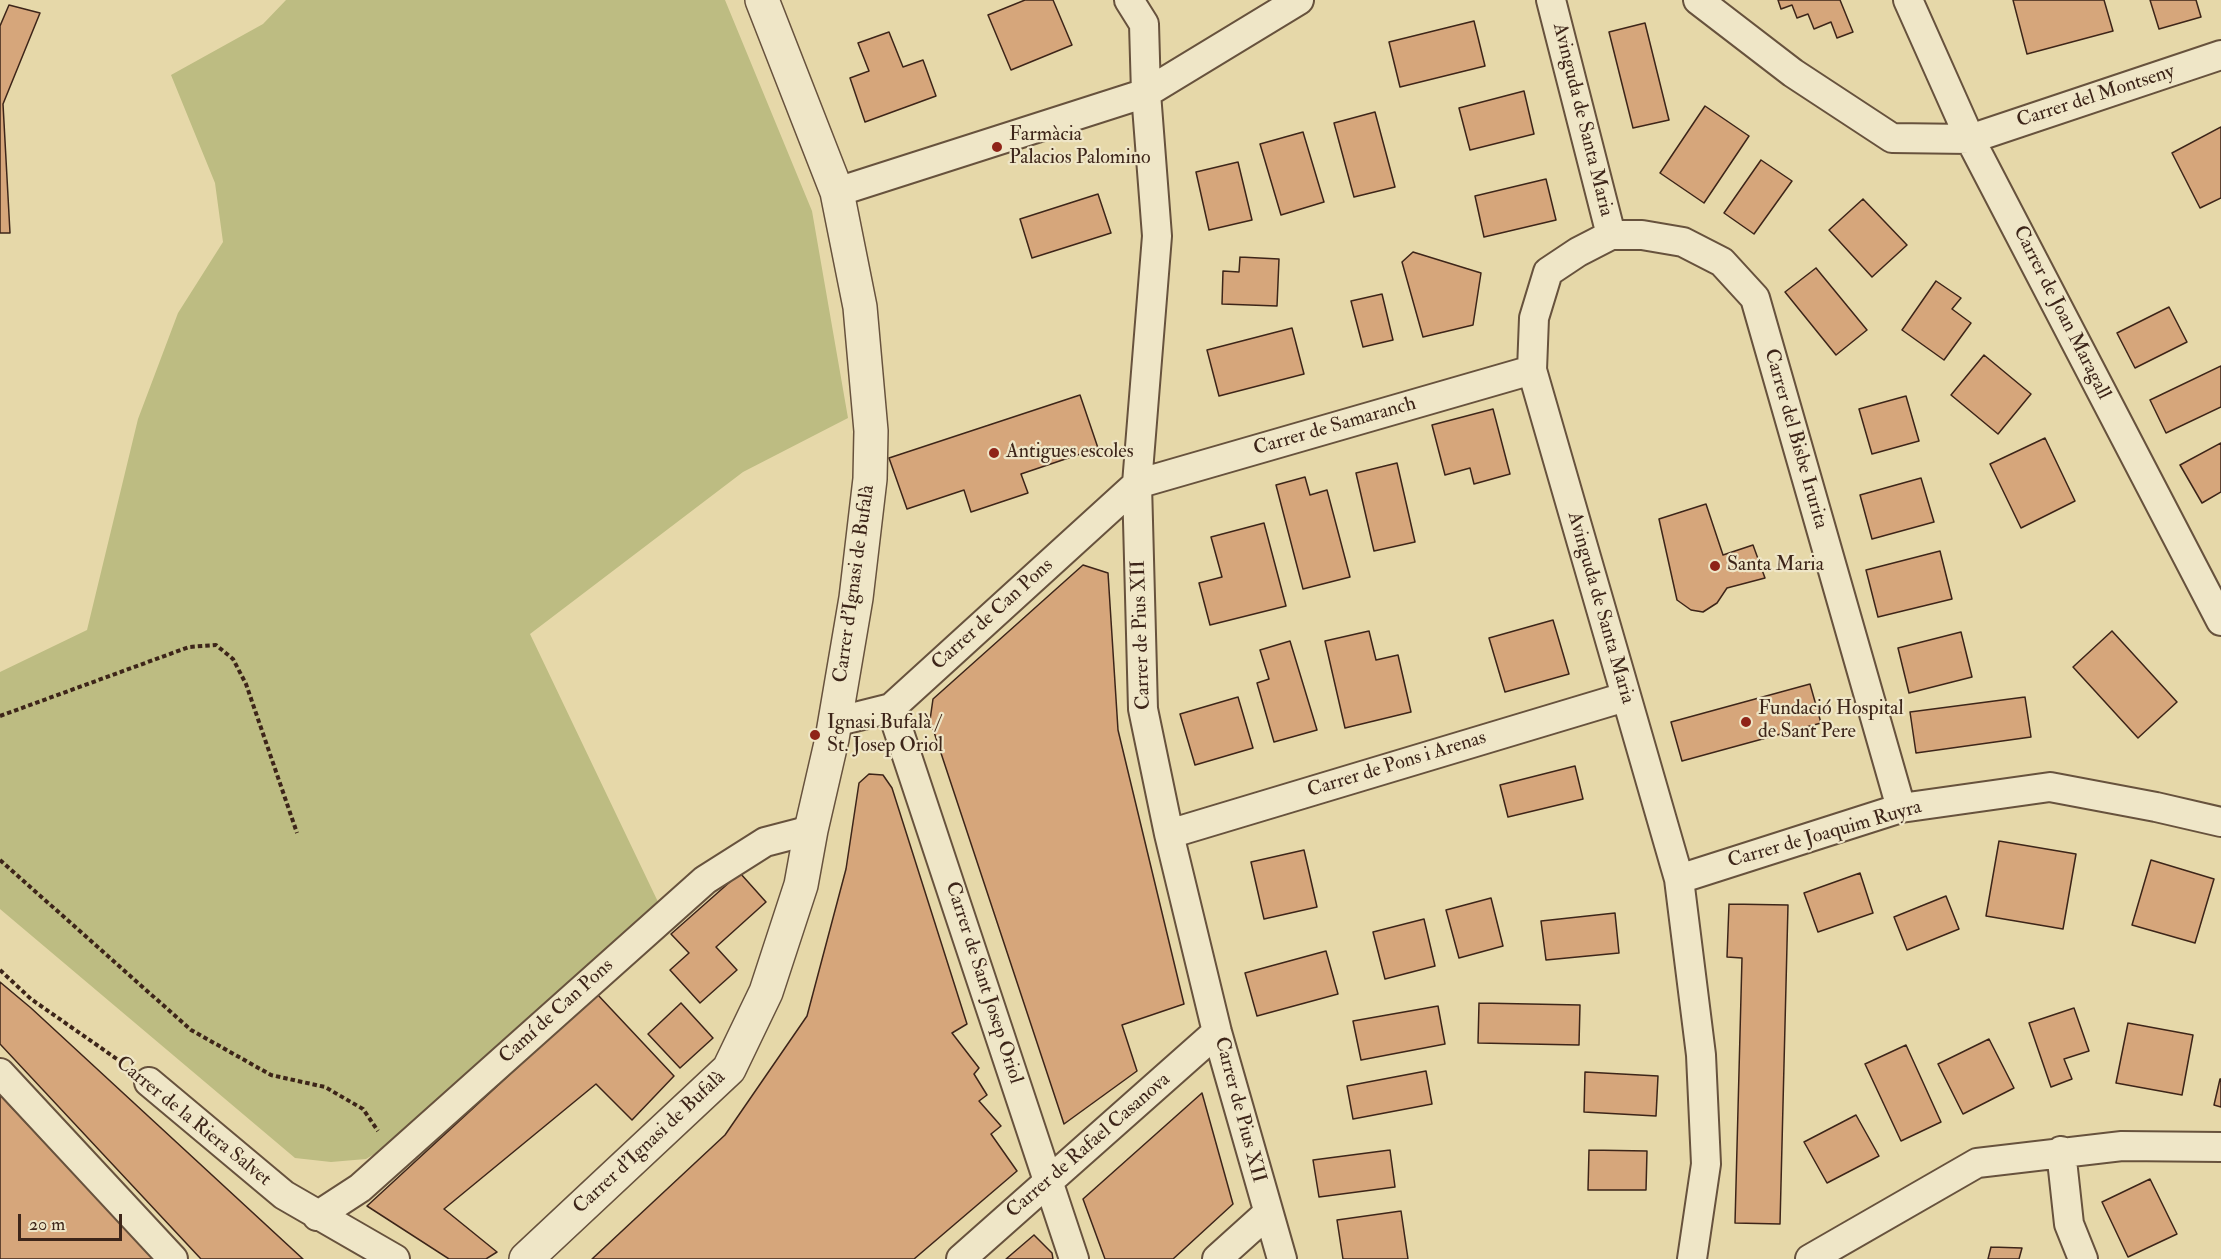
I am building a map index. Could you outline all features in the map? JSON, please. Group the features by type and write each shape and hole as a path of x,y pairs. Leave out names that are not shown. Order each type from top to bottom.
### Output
{"street":[{"name":"Carrer d'Ignasi de Bufalà","path":"526,1259 729,1069 766,992 801,885 835,722 856,598 870,479 871,432 860,307 837,192 762,0"},
{"name":"Carrer de Pius XII","path":"1129,0 1144,24 1146,93 1157,236 1137,484 1143,709 1168,834 1217,1032 1282,1259"},
{"path":"837,192 1146,93 1299,0"},
{"name":"Avinguda de Santa Maria","path":"1551,0 1611,235 1578,252 1548,272 1534,318 1532,370 1679,879 1701,1055 1706,1164 1692,1259"},
{"name":"Carrer del Montseny","path":"1698,0 1793,73 1892,138 1970,139 2221,55"},
{"name":"Carrer de Joan Maragall","path":"1908,0 1970,139 2221,621"},
{"name":"Carrer del Bisbe Irurita","path":"1611,235 1642,235 1683,242 1722,262 1755,298 1901,808"},
{"name":"Carrer de Samaranch","path":"1137,484 1532,370"},
{"name":"Carrer de Can Pons","path":"835,722 891,708 1137,484"},
{"name":"Carrer de Pons i Arenas","path":"1168,834 1625,697"},
{"name":"Carrer de Sant Josep Oriol","path":"891,708 1074,1259"},
{"name":"Carrer de Joaquim Ruyra","path":"1679,879 1901,808 2050,787 2221,822"},
{"name":"Camí de Can Pons","path":"317,1216 360,1188 705,880 765,842 811,830"},
{"name":"Carrer de Rafael Casanova","path":"961,1259 1217,1032"},
{"path":"0,1073 173,1259"},
{"name":"Carrer de la Riera Salvet","path":"149,1082 284,1195 395,1259"},
{"path":"1810,1259 1977,1163 2061,1151 2122,1146 2221,1146"},
{"path":"2061,1151 2069,1224 2083,1259"},
{"path":"1217,1259 1268,1213"}],"path":[{"path":"0,716 189,647 216,645 233,659 246,684 297,833"},
{"path":"0,860 191,1030 271,1075 325,1087 363,1109 396,1156"},
{"name":"Carrer de la Riera Salvet","path":"0,970 31,999 149,1082"}],"shaded area":[{"path":"286,0 725,0 812,211 848,418 743,472 530,634 659,904 410,1132 366,1159 331,1162 295,1158 0,909 0,672 87,630 138,419 178,313 223,242 215,183 171,75 263,24"}],"building":[{"path":"1025,0 1053,0 1072,45 1011,70 988,15"},
{"path":"1778,0 1840,0 1853,32 1837,38 1831,22 1814,29 1808,14 1797,18 1792,5 1781,9"},
{"path":"2013,0 2104,0 2113,31 2027,54"},
{"path":"2150,0 2196,0 2201,17 2159,29"},
{"path":"9,5 40,13 3,104 10,233 0,233 0,26"},
{"path":"1474,21 1485,66 1400,87 1389,42"},
{"path":"1645,23 1669,120 1633,128 1609,32"},
{"path":"889,32 903,67 923,60 936,96 865,122 850,78 869,71 858,43"},
{"path":"1524,91 1534,134 1470,150 1459,108"},
{"path":"1705,106 1749,136 1704,203 1660,173"},
{"path":"1375,112 1395,187 1354,197 1334,123"},
{"path":"2221,127 2221,198 2200,208 2172,153"},
{"path":"1303,132 1324,202 1281,215 1260,144"},
{"path":"1761,160 1792,181 1754,234 1724,213"},
{"path":"1238,162 1252,220 1209,230 1196,172"},
{"path":"1546,179 1556,220 1484,237 1475,196"},
{"path":"1098,194 1111,233 1032,258 1020,219"},
{"path":"1863,199 1907,245 1872,277 1829,230"},
{"path":"1413,252 1481,273 1473,325 1423,337 1402,262"},
{"path":"1240,257 1279,259 1277,306 1222,304 1223,271 1239,272"},
{"path":"1816,268 1867,330 1836,355 1785,292"},
{"path":"1936,281 1961,298 1952,309 1971,323 1944,360 1902,330"},
{"path":"1382,294 1393,340 1363,347 1351,301"},
{"path":"2169,307 2187,342 2135,368 2117,333"},
{"path":"1292,328 1304,374 1219,396 1207,350"},
{"path":"1984,355 2031,394 1998,434 1951,395"},
{"path":"2221,366 2221,407 2166,433 2150,400"},
{"name":"Antigues escoles","path":"1080,395 1098,448 1021,474 1028,493 971,512 964,490 907,509 889,458"},
{"path":"1906,396 1919,441 1872,454 1859,409"},
{"path":"1493,409 1510,474 1474,484 1470,468 1445,475 1432,425"},
{"path":"2045,438 2075,501 2021,528 1990,464"},
{"path":"2221,443 2221,492 2202,503 2180,465"},
{"path":"1397,463 1415,542 1374,551 1356,473"},
{"path":"1305,477 1310,495 1327,490 1350,577 1303,589 1276,485"},
{"path":"1921,478 1934,522 1872,539 1860,495"},
{"name":"Santa Maria","path":"1706,504 1723,555 1753,545 1765,578 1727,588 1717,603 1703,612 1691,610 1677,600 1659,519"},
{"path":"1264,523 1286,606 1210,625 1199,583 1222,577 1211,537"},
{"path":"1940,551 1952,599 1878,617 1866,570"},
{"path":"1083,565 1108,573 1118,730 1184,1004 1122,1025 1137,1071 1064,1124 930,720 933,699"},
{"path":"1553,620 1569,674 1505,692 1489,638"},
{"path":"1369,631 1376,660 1398,655 1411,712 1345,728 1325,641"},
{"path":"2112,631 2177,702 2138,738 2073,667"},
{"path":"1961,632 1972,677 1909,693 1898,648"},
{"path":"1290,641 1317,730 1274,742 1257,683 1269,679 1260,650"},
{"name":"Fundació Hospital de Sant Pere","path":"1810,684 1821,723 1682,761 1671,722"},
{"path":"1238,697 1253,748 1195,765 1180,714"},
{"path":"2025,697 2031,737 1916,753 1910,712"},
{"path":"1575,766 1583,799 1508,817 1500,785"},
{"path":"869,774 883,775 892,788 967,1024 952,1033 979,1068 974,1074 987,1095 979,1101 1001,1126 991,1134 1017,1171 914,1259 592,1259 725,1135 807,1016 846,869 859,783"},
{"path":"1999,841 2076,854 2063,929 1986,916"},
{"path":"1304,850 1317,907 1264,919 1251,862"},
{"path":"2151,860 2214,879 2195,943 2132,925"},
{"path":"740,873 766,902 716,947 737,970 700,1003 670,970 689,953 671,934"},
{"path":"1860,873 1873,913 1818,932 1804,893"},
{"path":"1946,896 1959,929 1907,950 1894,917"},
{"path":"1491,898 1503,946 1459,958 1446,910"},
{"path":"1729,904 1788,905 1780,1224 1735,1223 1742,958 1727,957"},
{"path":"1615,913 1619,953 1546,960 1541,921"},
{"path":"1424,919 1435,966 1385,979 1373,932"},
{"path":"1326,951 1338,994 1257,1016 1245,973"},
{"path":"0,982 303,1259 201,1259 0,1044"},
{"path":"597,994 674,1076 632,1120 596,1084 444,1209 497,1252 486,1259 449,1259 367,1206"},
{"path":"681,1003 713,1038 680,1068 648,1034"},
{"path":"1479,1003 1580,1005 1579,1045 1478,1043"},
{"path":"1438,1006 1445,1044 1361,1060 1353,1021"},
{"path":"2074,1008 2089,1051 2064,1059 2072,1079 2051,1087 2029,1023"},
{"path":"2128,1023 2193,1035 2182,1095 2116,1083"},
{"path":"1989,1039 2014,1088 1963,1114 1938,1064"},
{"path":"1906,1045 1941,1122 1901,1141 1865,1064"},
{"path":"1426,1071 1432,1104 1353,1119 1347,1086"},
{"path":"1585,1072 1658,1076 1656,1116 1584,1112"},
{"path":"2221,1079 2221,1107 2214,1105"},
{"path":"1202,1093 1233,1204 1173,1259 1105,1259 1083,1199"},
{"path":"0,1095 106,1208 154,1259 0,1259"},
{"path":"1856,1115 1879,1156 1827,1183 1804,1142"},
{"path":"1390,1150 1395,1187 1319,1197 1313,1160"},
{"path":"1589,1150 1647,1151 1646,1190 1588,1190"},
{"path":"2150,1179 2177,1234 2128,1257 2102,1202"},
{"path":"1401,1211 1408,1259 1343,1259 1337,1220"},
{"path":"1034,1235 1052,1253 1053,1259 1006,1259"},
{"path":"1991,1247 2022,1248 2019,1259 1988,1259"}],"place":[{"name":"Farmàcia Palacios Palomino","path":"997,147"},
{"name":"Antigues escoles","path":"994,453"},
{"name":"Santa Maria","path":"1715,566"},
{"name":"Fundació Hospital de Sant Pere","path":"1746,722"},
{"name":"Ignasi Bufalà / St. Josep Oriol","path":"815,735"}]}
